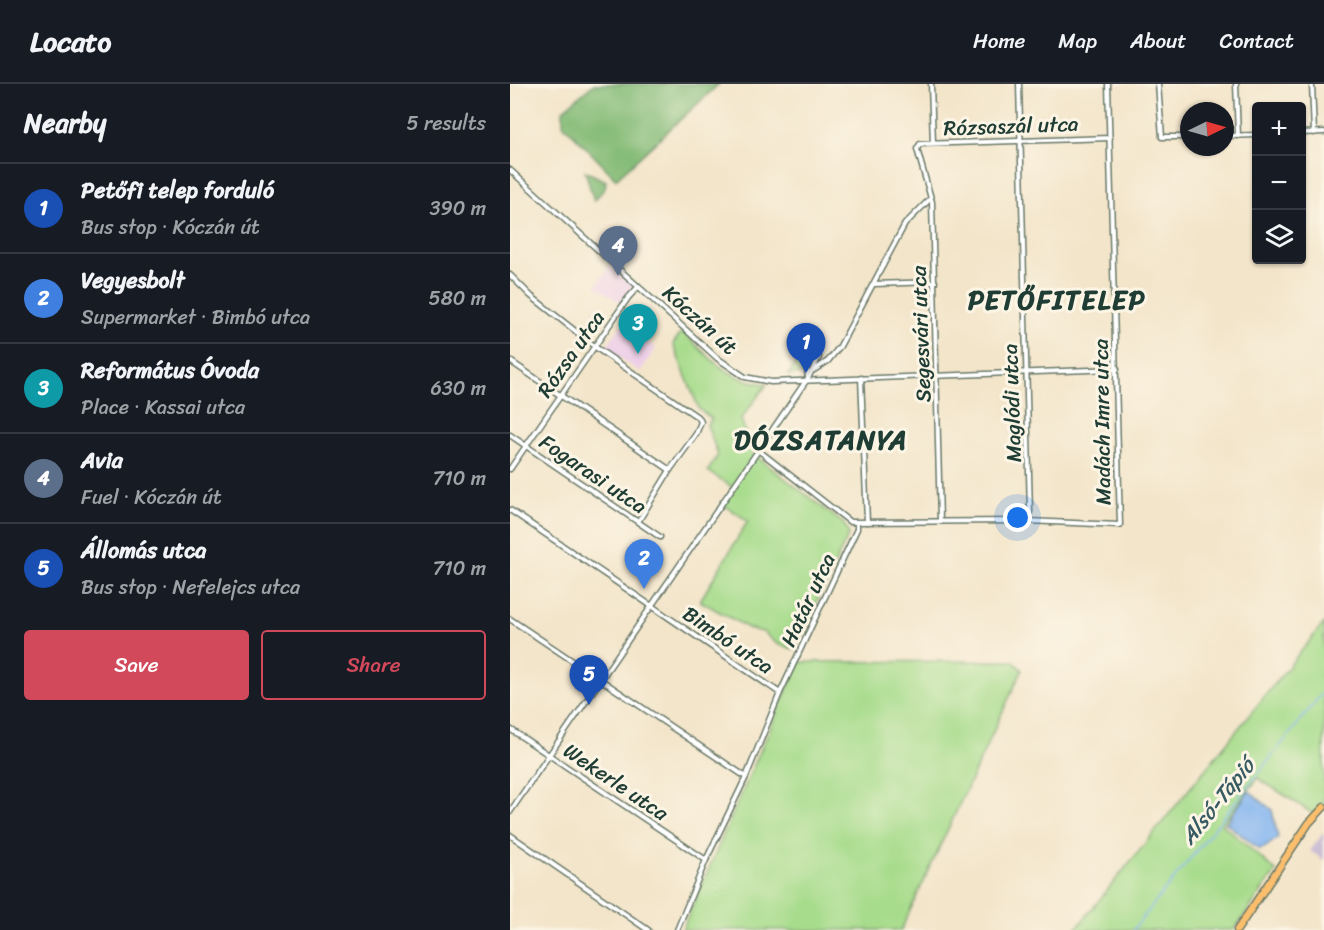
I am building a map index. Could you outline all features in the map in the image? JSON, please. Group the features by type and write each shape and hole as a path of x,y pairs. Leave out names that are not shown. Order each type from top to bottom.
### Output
{"main road":[{"path":"1237,930 1310,823 1324,807"}],"street":[{"path":"931,84 933,143"},
{"name":"Maglódi utca","path":"1019,84 1030,512 1027,521"},
{"name":"Madách Imre utca","path":"1027,521 1120,525 1108,84"},
{"path":"1158,84 1162,137 1180,137"},
{"path":"1236,84 1238,136"},
{"path":"1312,84 1314,133"},
{"path":"1306,133 1324,132"},
{"path":"1234,136 1252,135"},
{"name":"Rózsaszál utca","path":"917,148 920,144 933,143 1110,138"},
{"name":"Segesvári utca","path":"917,148 931,198 938,375 940,521"},
{"name":"Kóczán út","path":"510,170 717,358 745,377 771,382 1116,369"},
{"path":"811,372 828,361 840,346 905,224 931,198"},
{"path":"510,275 531,296 595,346 699,418 700,427 638,522"},
{"path":"874,284 935,282"},
{"name":"Rózsa utca","path":"510,469 628,298 639,286"},
{"path":"510,812 807,379 819,357 814,350 806,352 805,356 807,379"},
{"path":"510,361 670,470"},
{"path":"861,378 867,522"},
{"name":"Fogarasi utca","path":"510,435 660,537"},
{"path":"759,450 850,522 1027,521"},
{"name":"Bimbó utca","path":"510,510 780,693"},
{"name":"Határ utca","path":"677,930 706,860 746,777 780,693 857,529 857,523"},
{"path":"510,619 746,777"},
{"name":"Wekerle utca","path":"510,729 706,860"},
{"path":"510,836 648,930"}],"shaded area":[{"path":"610,265 635,287 620,302 596,286"},
{"path":"622,324 656,348 640,372 606,347"},
{"path":"1324,832 1324,860 1310,851"}],"green space":[{"path":"594,84 719,84 616,179 563,124 563,110"},
{"path":"585,171 606,181 605,188 594,201"},
{"path":"682,331 710,359 729,373 753,382 767,384 741,419 752,453 844,524 849,534 794,649 777,644 763,632 750,629 700,601 748,521 724,505 735,489 708,471 718,455 707,425 712,419 699,409 673,344"},
{"path":"802,353 804,374 788,375"},
{"path":"1324,623 1324,805 1315,815 1258,778 1222,824 1276,871 1237,926 1233,930 1075,930"},
{"path":"1013,661 1022,670 901,930 682,930 799,662"}],"water":[{"path":"1249,791 1272,810 1278,838 1264,848 1259,849 1226,823"}],"waterway":[{"name":"Alsó-Tápió","path":"1133,930 1324,691"}],"place":[{"name":"Avia","path":"618,276"},
{"name":"Református Óvoda","path":"638,354"},
{"name":"Petőfi telep forduló","path":"806,373"},
{"name":"Vegyesbolt","path":"644,589"},
{"name":"Állomás utca","path":"589,705"}],"district":[{"name":"PETŐFITELEP","path":"1057,300"},
{"name":"DÓZSATANYA","path":"821,440"}]}
